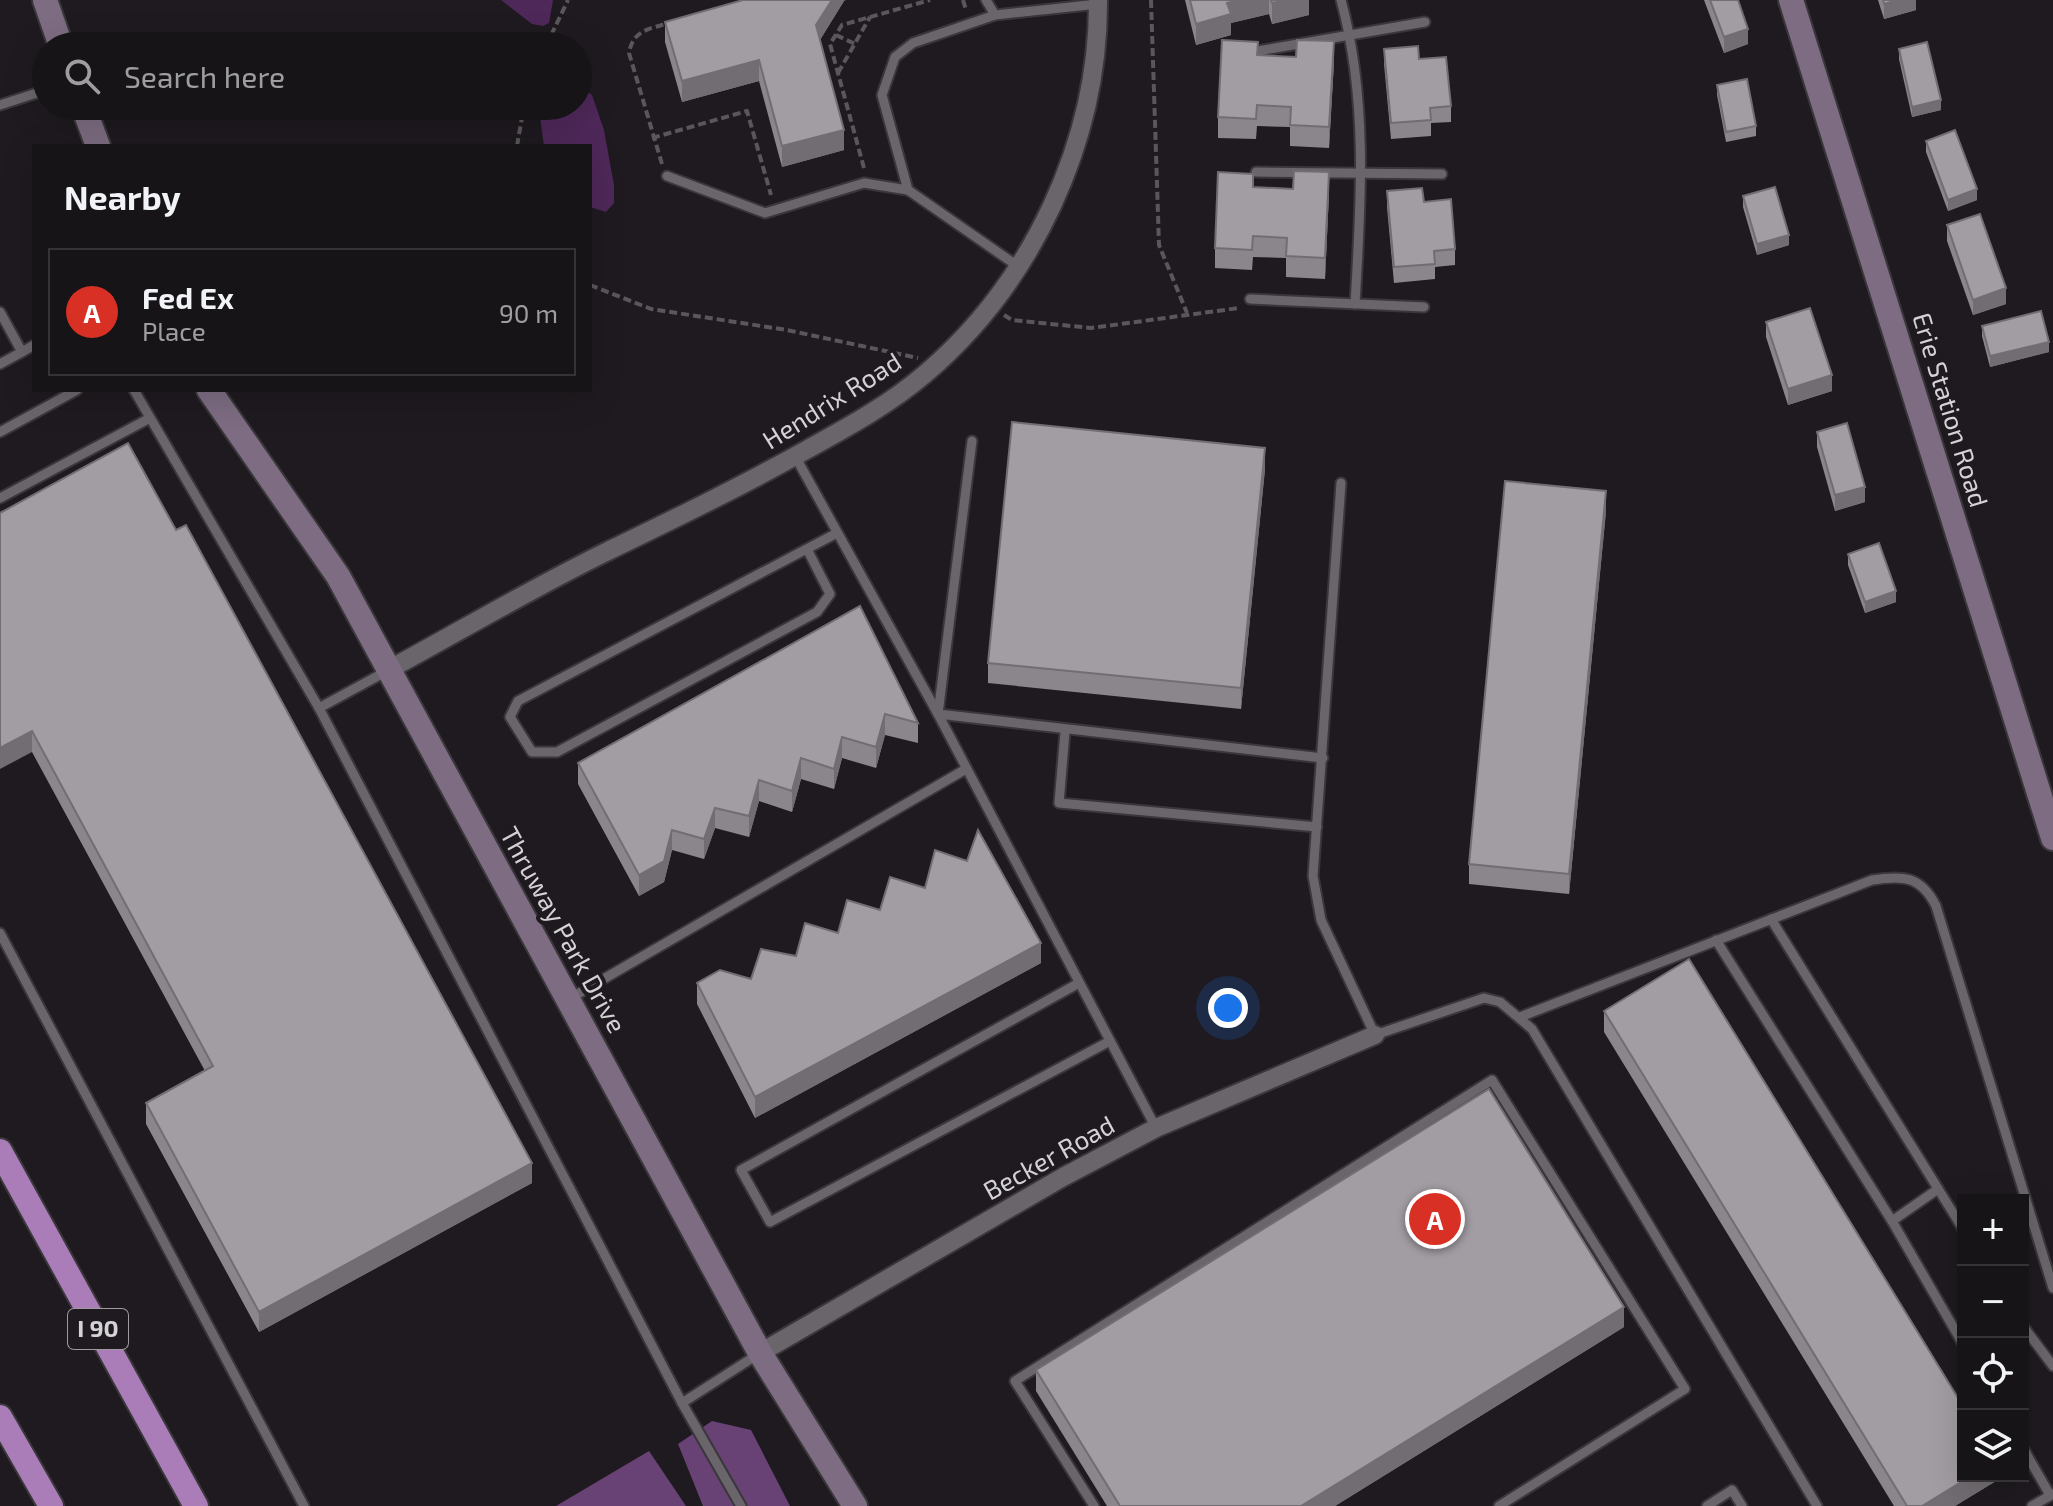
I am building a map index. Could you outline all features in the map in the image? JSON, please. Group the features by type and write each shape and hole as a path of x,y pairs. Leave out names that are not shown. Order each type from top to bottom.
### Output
{"highway":[{"name":"I 90","path":"0,1151 196,1506"},
{"path":"0,1417 51,1506"}],"main road":[{"path":"45,0 56,32"},
{"name":"Erie Station Road","path":"1791,0 2053,838"},
{"path":"88,120 97,144"},
{"name":"Thruway Park Drive","path":"210,392 338,576 760,1353 855,1506"}],"street":[{"name":"Hendrix Road","path":"390,669 608,551 673,522 795,456 890,400 934,366 990,305 1019,267 1064,180 1079,134 1088,88 1098,2"},
{"name":"Becker Road","path":"760,1353 1063,1177 1156,1128 1375,1035"}],"lane":[{"path":"986,0 995,15"},
{"path":"1341,0 1350,34 1362,170 1355,304"},
{"path":"908,190 882,95 895,57 913,43 995,15 1098,2"},
{"path":"1242,54 1425,22"},
{"path":"0,105 32,95"},
{"path":"1256,172 1362,170 1442,174"},
{"path":"667,176 765,213 864,183 908,190 1019,267"},
{"path":"1250,299 1424,307"},
{"path":"0,312 22,352"},
{"path":"0,364 32,346"},
{"path":"0,432 73,392"},
{"path":"135,392 319,708 682,1403 741,1506"},
{"path":"0,498 150,418"},
{"path":"938,714 972,441"},
{"path":"795,456 938,714 1156,1128"},
{"path":"1341,483 1313,876 1321,920 1375,1035 1484,998 1500,1002 1532,1029 1817,1506"},
{"path":"807,549 830,594 817,612 557,752 532,752 510,717 518,701 837,533"},
{"path":"319,708 390,669"},
{"path":"938,714 1065,732 1323,758"},
{"path":"1065,732 1059,803 1317,827"},
{"path":"569,999 966,769"},
{"path":"1520,1017 1882,878 1908,877 1919,882 1930,894 2053,1288"},
{"path":"1771,919 1957,1219"},
{"path":"0,933 304,1506"},
{"path":"1716,940 1892,1221 1960,1338"},
{"path":"1079,983 741,1170 770,1222 1110,1041"},
{"path":"1094,1506 1015,1381 1492,1080 1685,1389 1499,1506"},
{"path":"1892,1221 1938,1189"},
{"path":"2029,1334 2053,1366"},
{"path":"682,1403 760,1353"},
{"path":"2029,1458 2052,1494 2032,1506"},
{"path":"1707,1506 1732,1490 1742,1506"}],"path":[{"path":"553,32 568,0"},
{"path":"865,170 830,44 842,25 930,0"},
{"path":"1151,0 1159,245 1187,313"},
{"path":"838,73 870,17"},
{"path":"667,176 652,138 629,53 635,36 670,23"},
{"path":"836,35 855,44"},
{"path":"652,138 747,111 775,210"},
{"path":"517,144 522,120"},
{"path":"592,286 651,309 879,347 913,355 934,366"},
{"path":"990,305 1012,320 1091,328 1242,308 1243,298 1250,299"}],"shaded area":[{"path":"501,0 553,0 549,23 543,26 532,24"},
{"path":"592,95 604,130 614,185 614,203 606,212 592,208 592,144 544,144 540,120 592,120"},
{"path":"712,1421 751,1430 790,1506 703,1506 678,1444"},
{"path":"649,1451 686,1506 556,1506"}],"building":[{"path":"743,0 832,0 816,25 844,130 782,146 759,60 682,81 665,22"},
{"path":"1190,0 1240,0 1227,3 1231,14 1196,24"},
{"path":"1710,0 1738,0 1748,29 1724,37"},
{"path":"1222,40 1258,42 1257,55 1296,57 1297,40 1334,41 1329,127 1290,125 1291,107 1257,105 1256,119 1218,117"},
{"path":"1927,42 1941,100 1912,107 1899,49"},
{"path":"1418,46 1419,59 1446,57 1451,106 1430,108 1431,120 1391,123 1384,49"},
{"path":"1747,79 1756,126 1726,132 1717,85"},
{"path":"1955,130 1977,189 1948,200 1926,141"},
{"path":"1294,171 1329,172 1325,258 1286,256 1287,238 1253,236 1252,250 1215,248 1218,172 1253,174 1253,187 1293,189"},
{"path":"1775,187 1789,235 1757,244 1743,196"},
{"path":"1422,188 1424,202 1451,199 1455,249 1434,251 1435,264 1394,267 1387,191"},
{"path":"1980,214 2006,288 1973,300 1947,225"},
{"path":"1810,308 1832,375 1788,389 1766,322"},
{"path":"2041,311 2049,342 1990,356 1982,326"},
{"path":"1012,422 1265,448 1241,688 988,663"},
{"path":"1847,423 1865,487 1835,495 1817,432"},
{"path":"128,443 176,530 186,525 532,1163 259,1312 146,1103 213,1066 32,731 0,748 0,513"},
{"path":"1505,481 1606,491 1569,874 1469,864"},
{"path":"1879,543 1896,591 1865,602 1848,554"},
{"path":"860,606 918,723 885,714 876,747 842,737 834,769 801,758 792,791 759,780 749,816 715,808 704,839 672,830 664,861 639,875 578,763"},
{"path":"978,830 1041,943 755,1097 697,983 720,970 751,979 761,949 796,956 805,923 838,933 847,900 880,910 890,877 925,888 935,850 967,861"},
{"path":"1689,959 1957,1396 1957,1482 1961,1482 1922,1506 1907,1506 1604,1011"},
{"path":"1489,1089 1624,1307 1301,1506 1120,1506 1036,1370"}],"place":[{"name":"Fed Ex","path":"1435,1219"}]}
